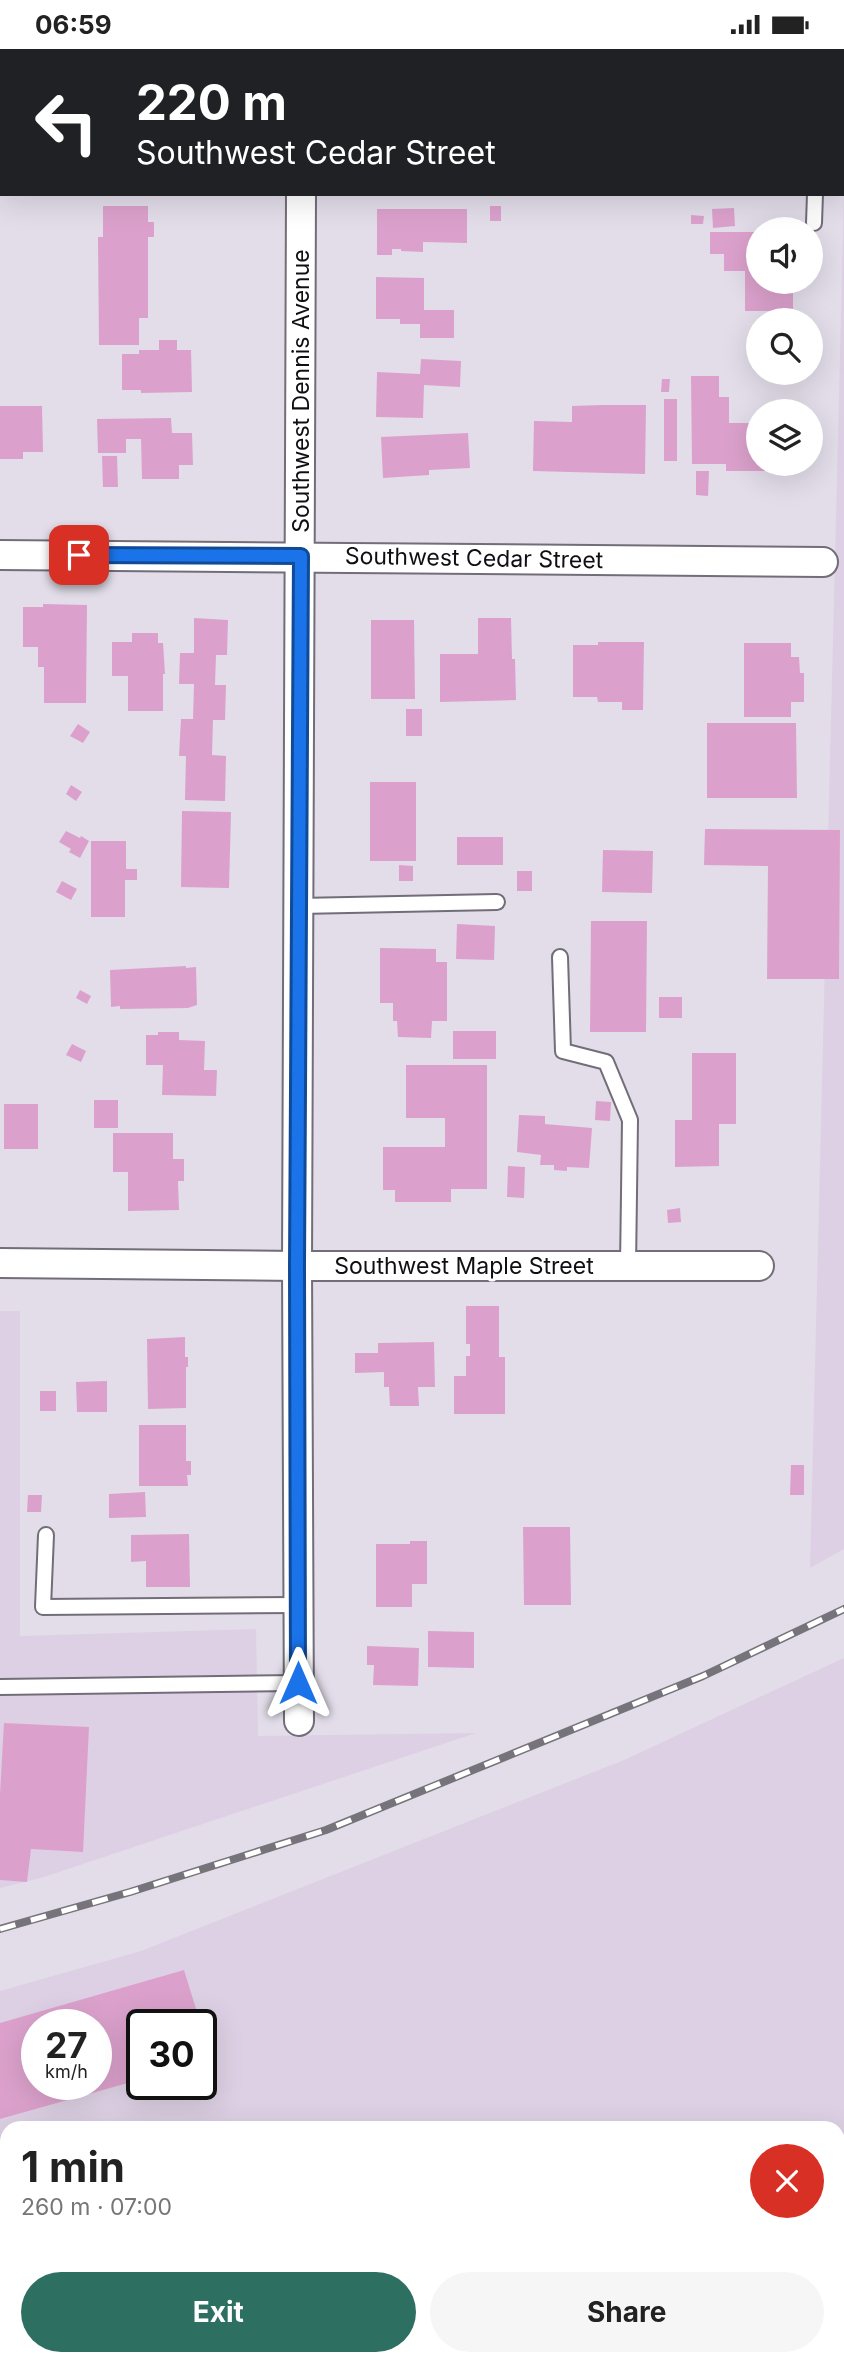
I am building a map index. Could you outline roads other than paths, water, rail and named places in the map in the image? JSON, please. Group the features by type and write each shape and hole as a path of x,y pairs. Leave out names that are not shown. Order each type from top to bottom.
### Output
{"street":[{"name":"Southwest Dennis Avenue","path":"299,1721 297,1266 301,196"},
{"name":"Southwest Cedar Street","path":"0,555 823,562"},
{"name":"Southwest Maple Street","path":"0,1263 759,1266"}],"lane":[{"path":"814,217 815,196"},
{"path":"299,906 497,902"},
{"path":"560,957 563,1051 606,1062 629,1120 628,1266"},
{"path":"46,1535 43,1607 298,1605"},
{"path":"0,1687 298,1683"}],"railway":[{"path":"0,1929 130,1892 326,1830 703,1676 844,1609"}]}
